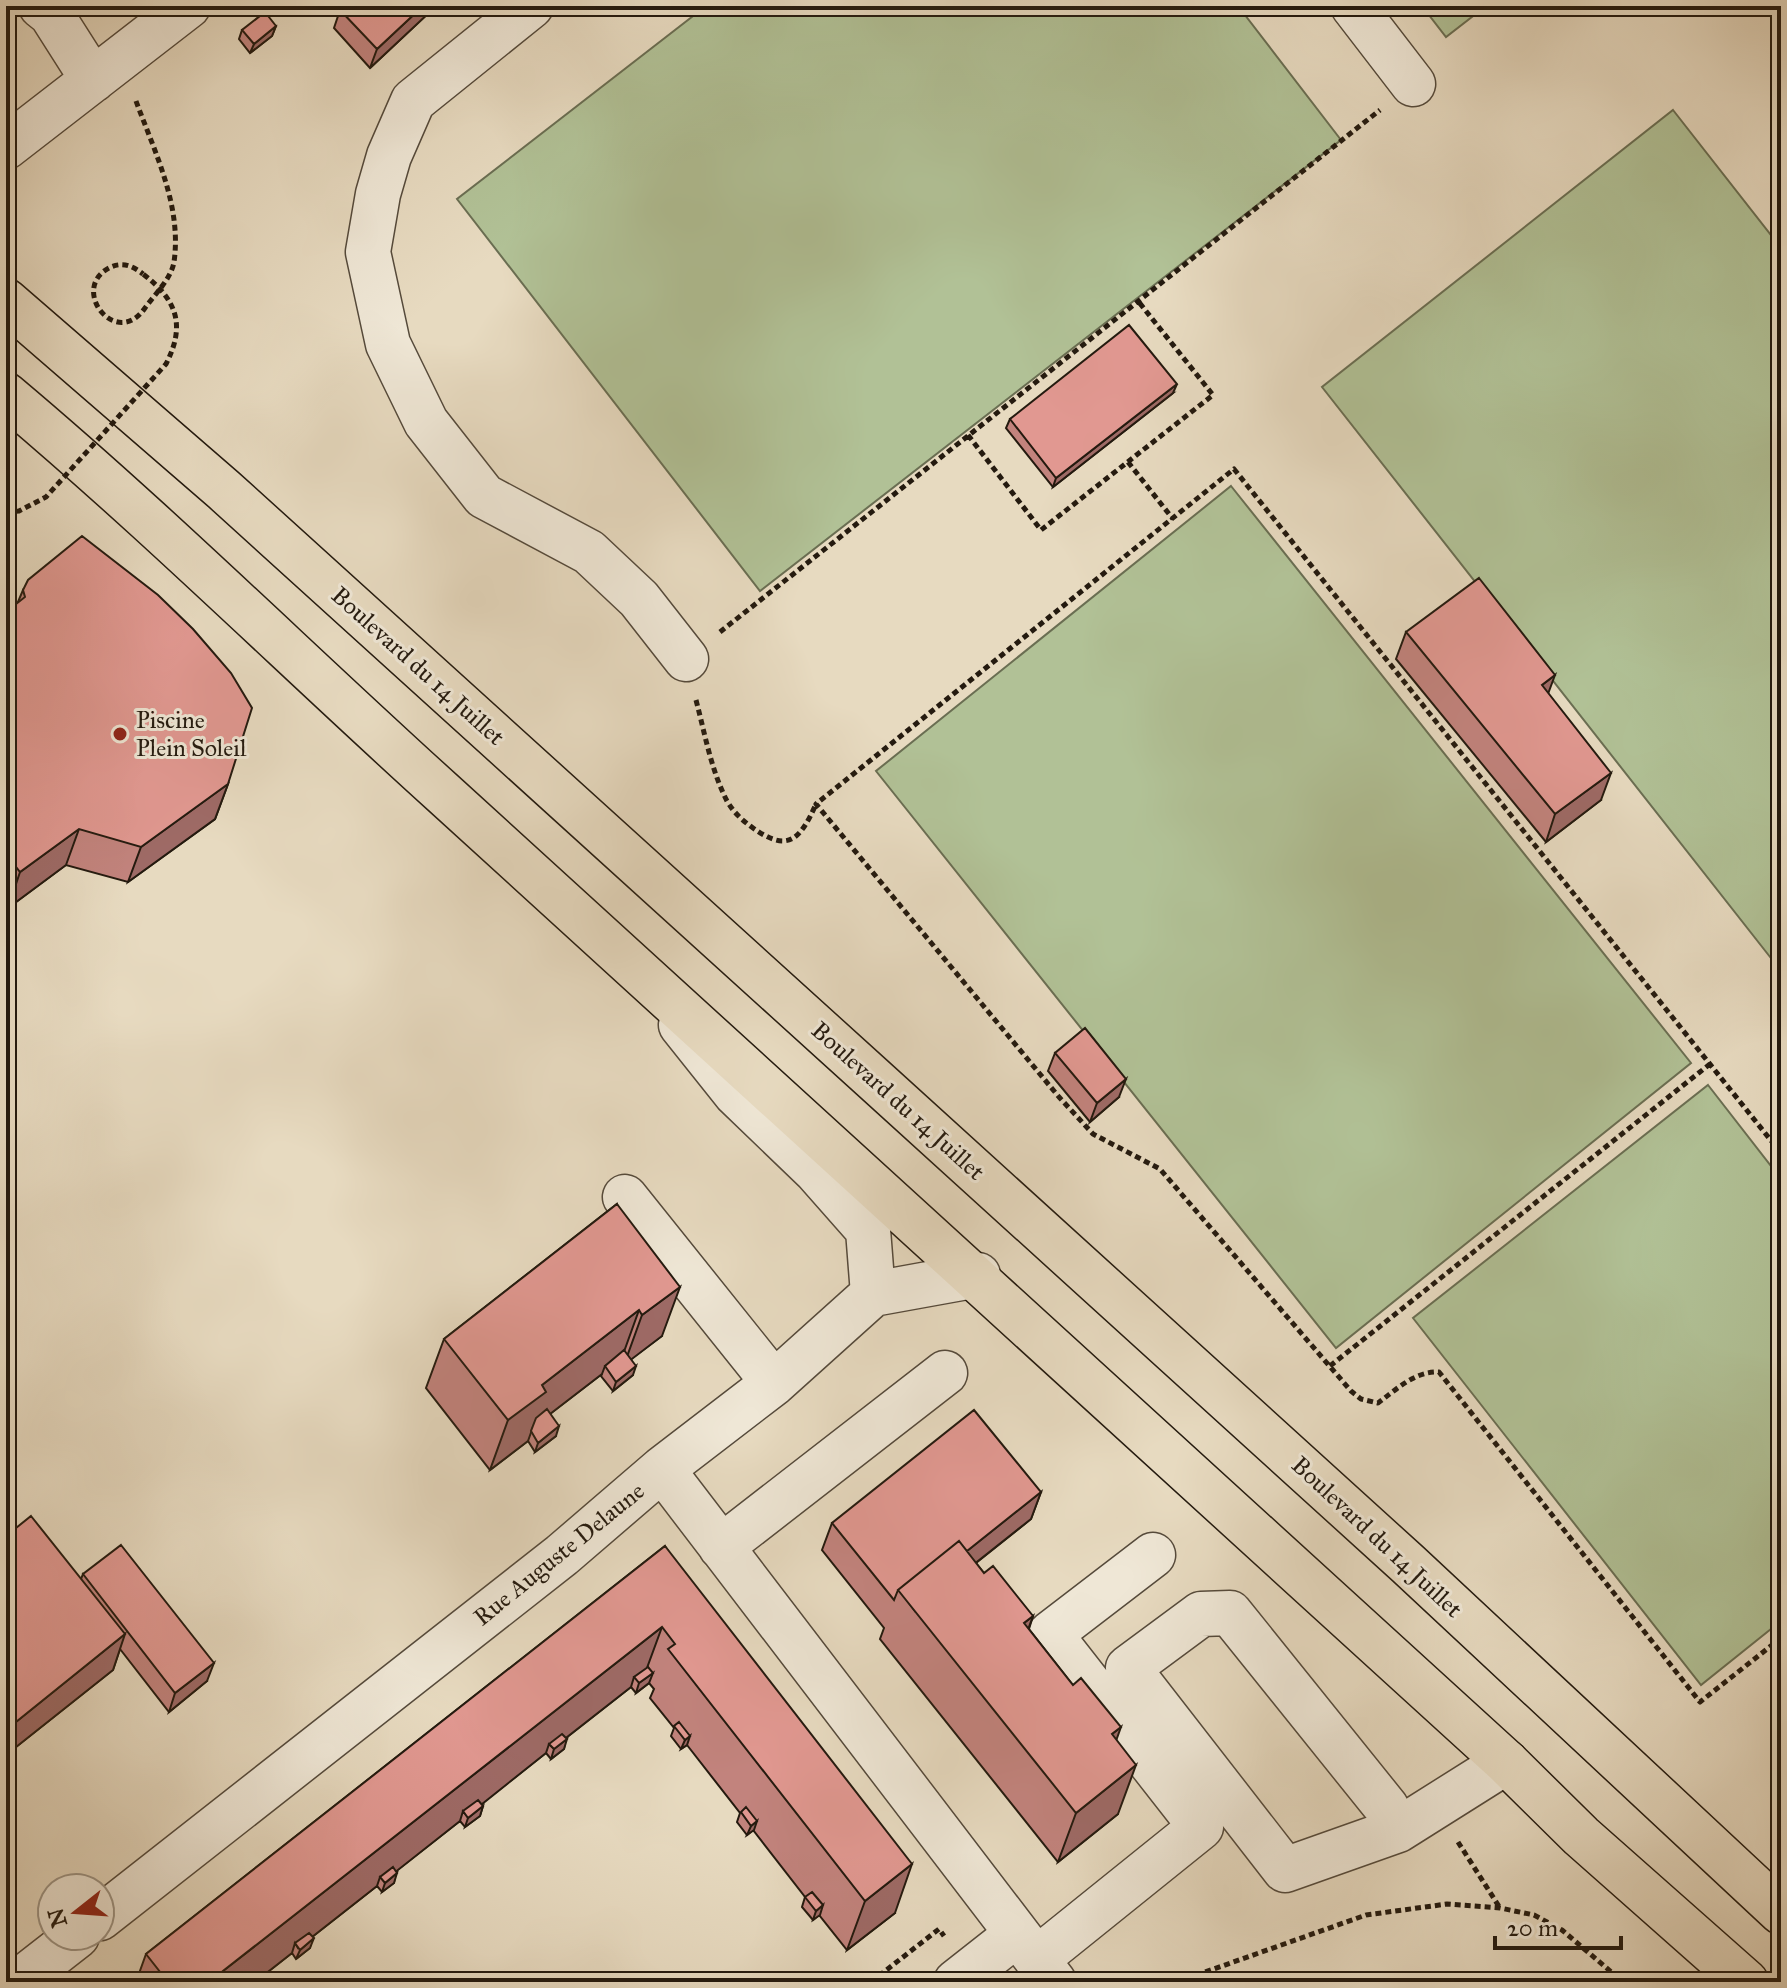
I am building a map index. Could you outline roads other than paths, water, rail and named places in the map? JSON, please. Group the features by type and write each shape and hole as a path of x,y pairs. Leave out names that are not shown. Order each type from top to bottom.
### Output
{"main road":[{"name":"Boulevard du 14 Juillet","path":"6,301 269,530 888,1091 1408,1564 1781,1912"},
{"path":"6,395 86,463 382,737 978,1275 1506,1762 1581,1836 1746,1982"}],"street":[{"path":"41,6 51,14 95,78"},
{"path":"6,147 188,6"},
{"path":"531,6 413,101 389,156 378,194 368,252 388,344 426,422 484,496 589,552 639,599 686,659"},
{"path":"1353,6 1413,84"},
{"path":"6,109 29,98 95,78"},
{"path":"629,960 736,1094 816,1171 868,1230 873,1294"},
{"path":"625,1197 774,1383"},
{"path":"662,1469 774,1383 873,1294 978,1275"},
{"path":"721,1547 945,1373"},
{"name":"Rue Auguste Delaune","path":"116,1905 562,1555 662,1469 1036,1958"},
{"path":"954,1964 1036,1958 1201,1827 1050,1634 1153,1555"},
{"path":"1398,1830 1386,1807 1230,1613 1201,1614 1128,1668 1285,1870 1398,1830 1506,1762"},
{"path":"18,1982 56,1952"}],"place":[{"name":"Piscine Plein Soleil","path":"120,734"}]}
